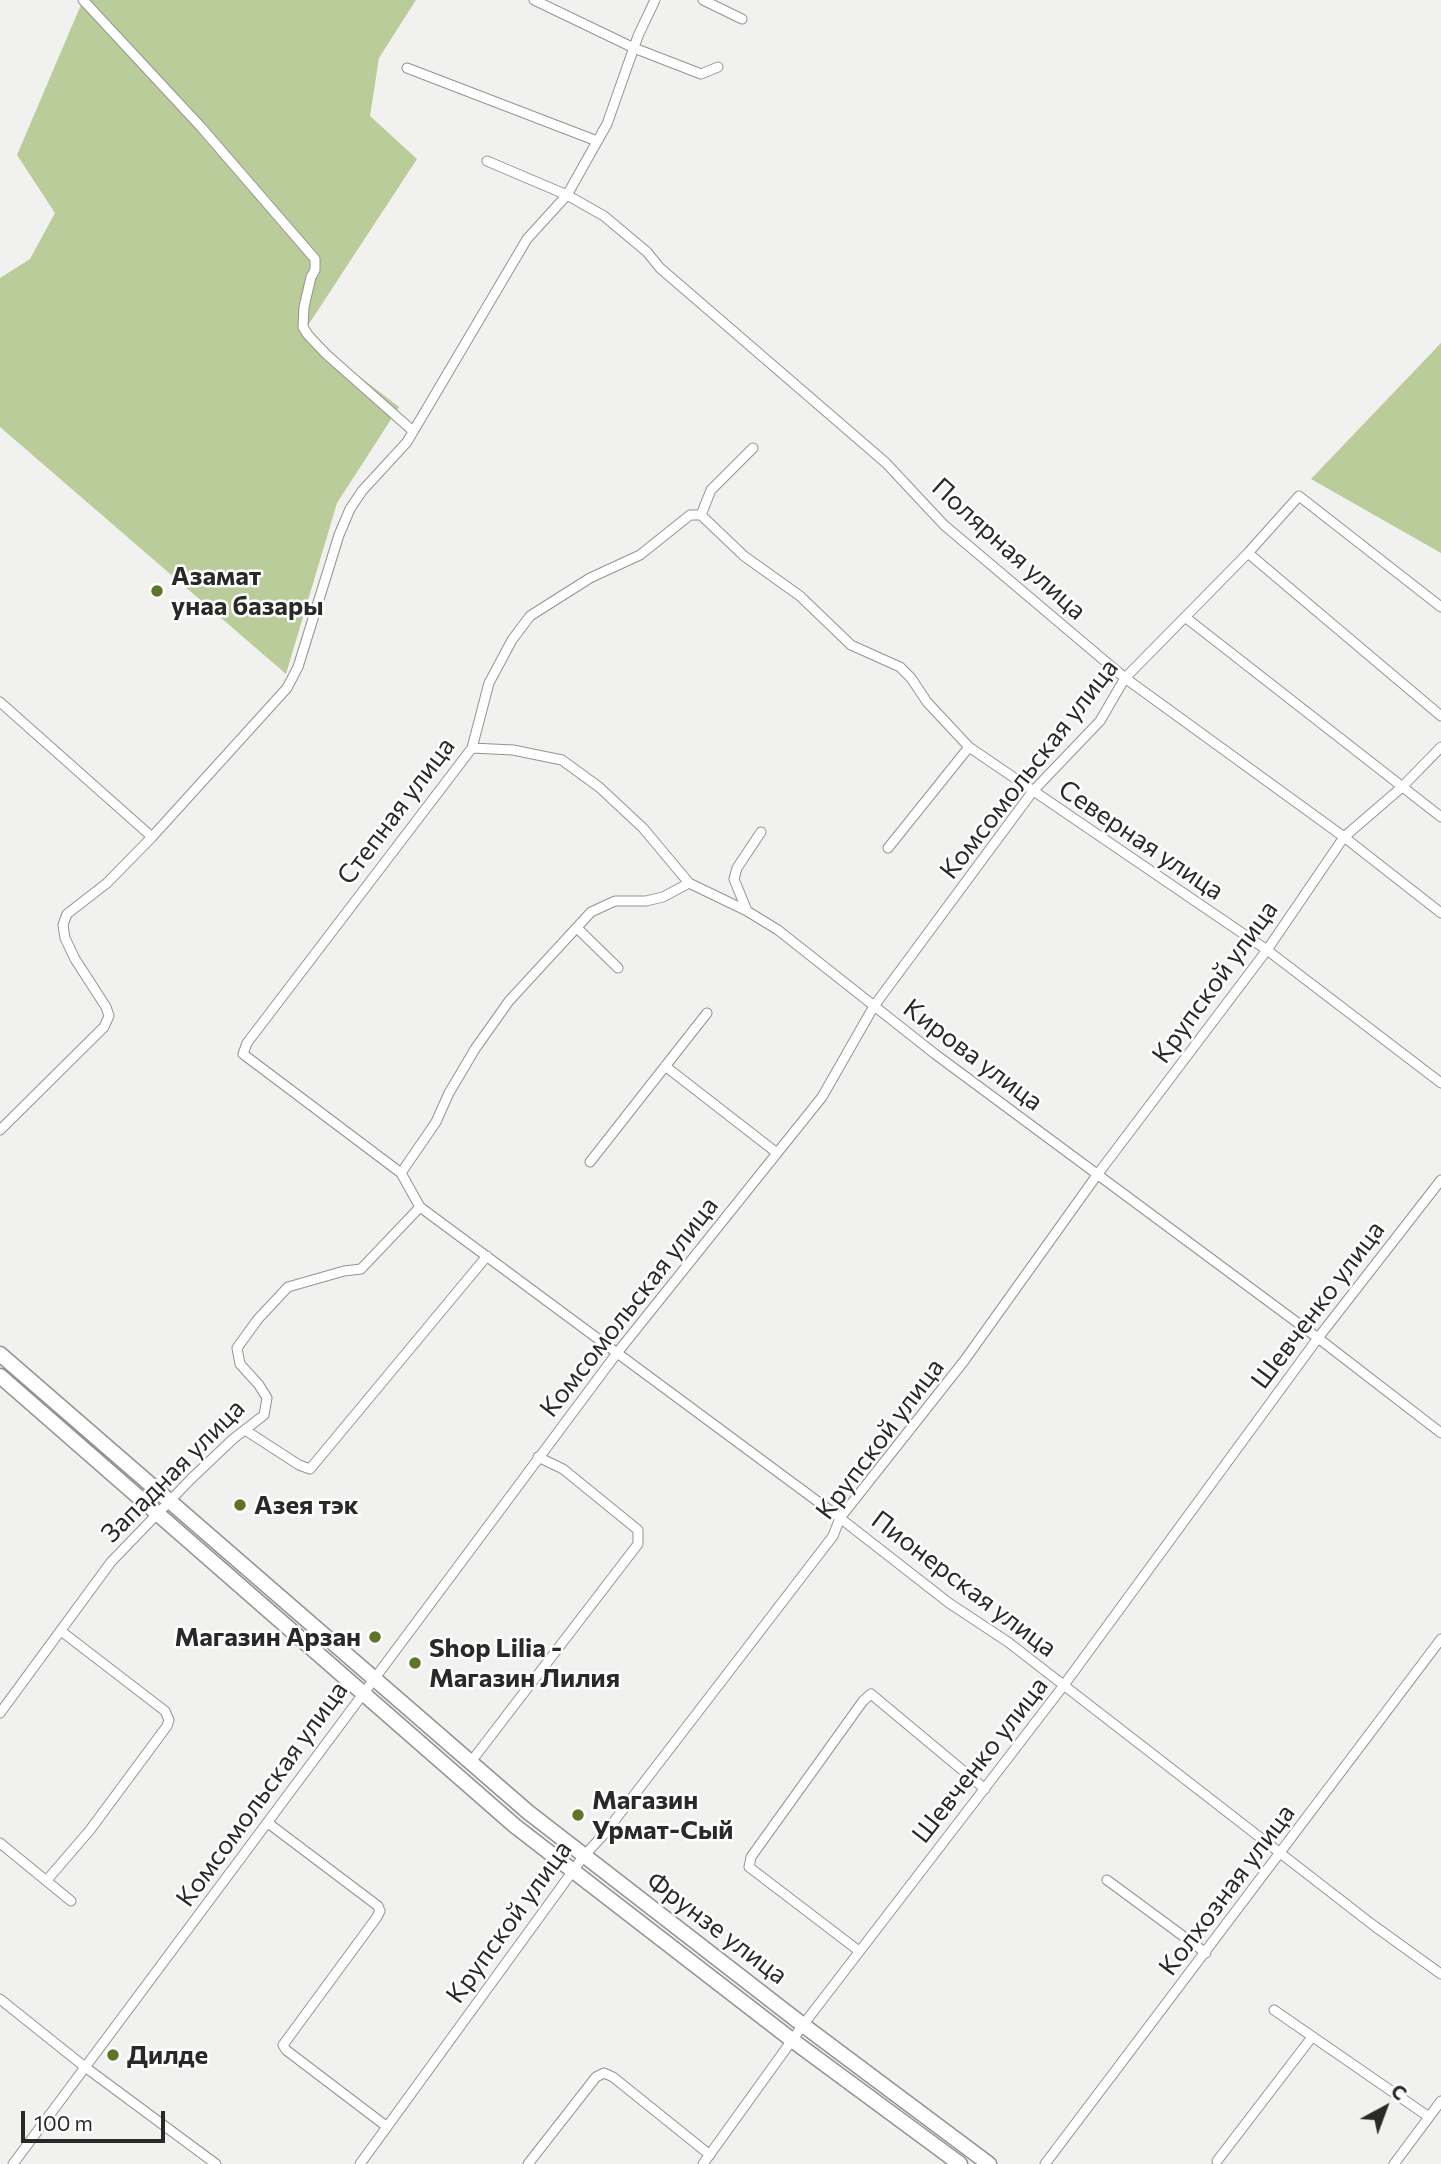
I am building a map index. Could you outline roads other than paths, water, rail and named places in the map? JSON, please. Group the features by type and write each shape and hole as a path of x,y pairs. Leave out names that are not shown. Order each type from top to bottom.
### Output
{"main road":[{"name":"Фрунзе улица","path":"0,1354 470,1763 583,1857 989,2164"},
{"name":"Фрунзе улица","path":"0,1376 515,1826 792,2040 960,2164"}],"street":[{"path":"83,0 201,127 315,259 315,270 304,307 303,327 326,354 413,431"},
{"path":"534,0 634,48 701,74 718,67"},
{"path":"0,1130 104,1027 109,1016 65,938 63,925 66,914 107,883 152,838 287,688 298,667 339,535 350,509 413,431 527,239 567,195 607,124 634,48 655,0"},
{"path":"703,0 742,19"},
{"path":"407,68 597,141"},
{"name":"Полярная улица","path":"488,161 567,195 604,216 647,252 660,268 886,463 944,525 1125,678 1344,837 1441,914"},
{"path":"701,515 711,490 753,448"},
{"name":"Комсомольская улица","path":"13,2164 538,1457 617,1353 822,1097 874,1006 1033,791 1100,721 1125,678 1248,553 1299,496 1441,607"},
{"name":"Степная улица","path":"247,1043 472,748 489,682 512,639 530,616 590,578 640,555 690,515 701,515"},
{"name":"Северная улица","path":"701,515 744,556 800,596 852,645 901,667 969,747 1266,950 1441,1083"},
{"path":"1248,553 1441,716"},
{"path":"1185,617 1441,817"},
{"path":"0,702 152,838"},
{"path":"888,848 969,747"},
{"name":"Крупской улица","path":"360,2164 572,1871 605,1833 833,1536 841,1518 964,1361 1097,1175 1266,950 1344,837 1402,787 1441,747"},
{"name":"Кирова улица","path":"472,748 513,750 562,761 599,787 643,828 689,883 747,911 778,930 934,1054 1318,1338 1441,1433"},
{"path":"747,911 734,879 737,868 761,832"},
{"path":"401,1173 436,1122 449,1093 475,1049 509,1000 591,912 615,901 654,899 689,883"},
{"path":"577,928 618,968"},
{"path":"590,1161 707,1013"},
{"name":"Пионерская улица","path":"247,1043 243,1054 251,1062 401,1173 420,1207 841,1518 949,1602 1007,1642 1441,1974"},
{"path":"665,1066 777,1153"},
{"name":"Шевченко улица","path":"703,2164 803,2025 1064,1685 1318,1338 1441,1180"},
{"name":"Западная улица","path":"0,1713 111,1562 169,1501 264,1415 267,1398 240,1364 237,1348 258,1319 288,1287 344,1271 361,1269 420,1207"},
{"path":"245,1430 299,1465 310,1469 487,1256"},
{"path":"470,1763 638,1544 638,1530 563,1469 538,1457"},
{"path":"47,1880 90,1829 169,1720 165,1712 61,1631"},
{"name":"Колхозная улица","path":"1045,2164 1441,1639"},
{"path":"859,1951 748,1867 751,1857 863,1700 871,1694 985,1789"},
{"path":"268,1823 378,1906 380,1911 283,2045 386,2126"},
{"path":"0,1843 71,1901"},
{"path":"1107,1880 1206,1953"},
{"path":"0,1999 85,2067 216,2164"},
{"path":"1274,2010 1429,2117"},
{"path":"1217,2161 1312,2037"},
{"path":"528,2164 596,2077 604,2073 613,2077 710,2155"},
{"path":"1394,2164 1441,2101"}],"place":[{"name":"Азамат унаа базары","path":"157,591"},
{"name":"Азея тэк","path":"240,1505"},
{"name":"Магазин Арзан","path":"375,1637"},
{"name":"Shop Lilia - Магазин Лилия","path":"415,1663"},
{"name":"Магазин Урмат-Сый","path":"578,1815"},
{"name":"Дилде","path":"113,2055"}]}
